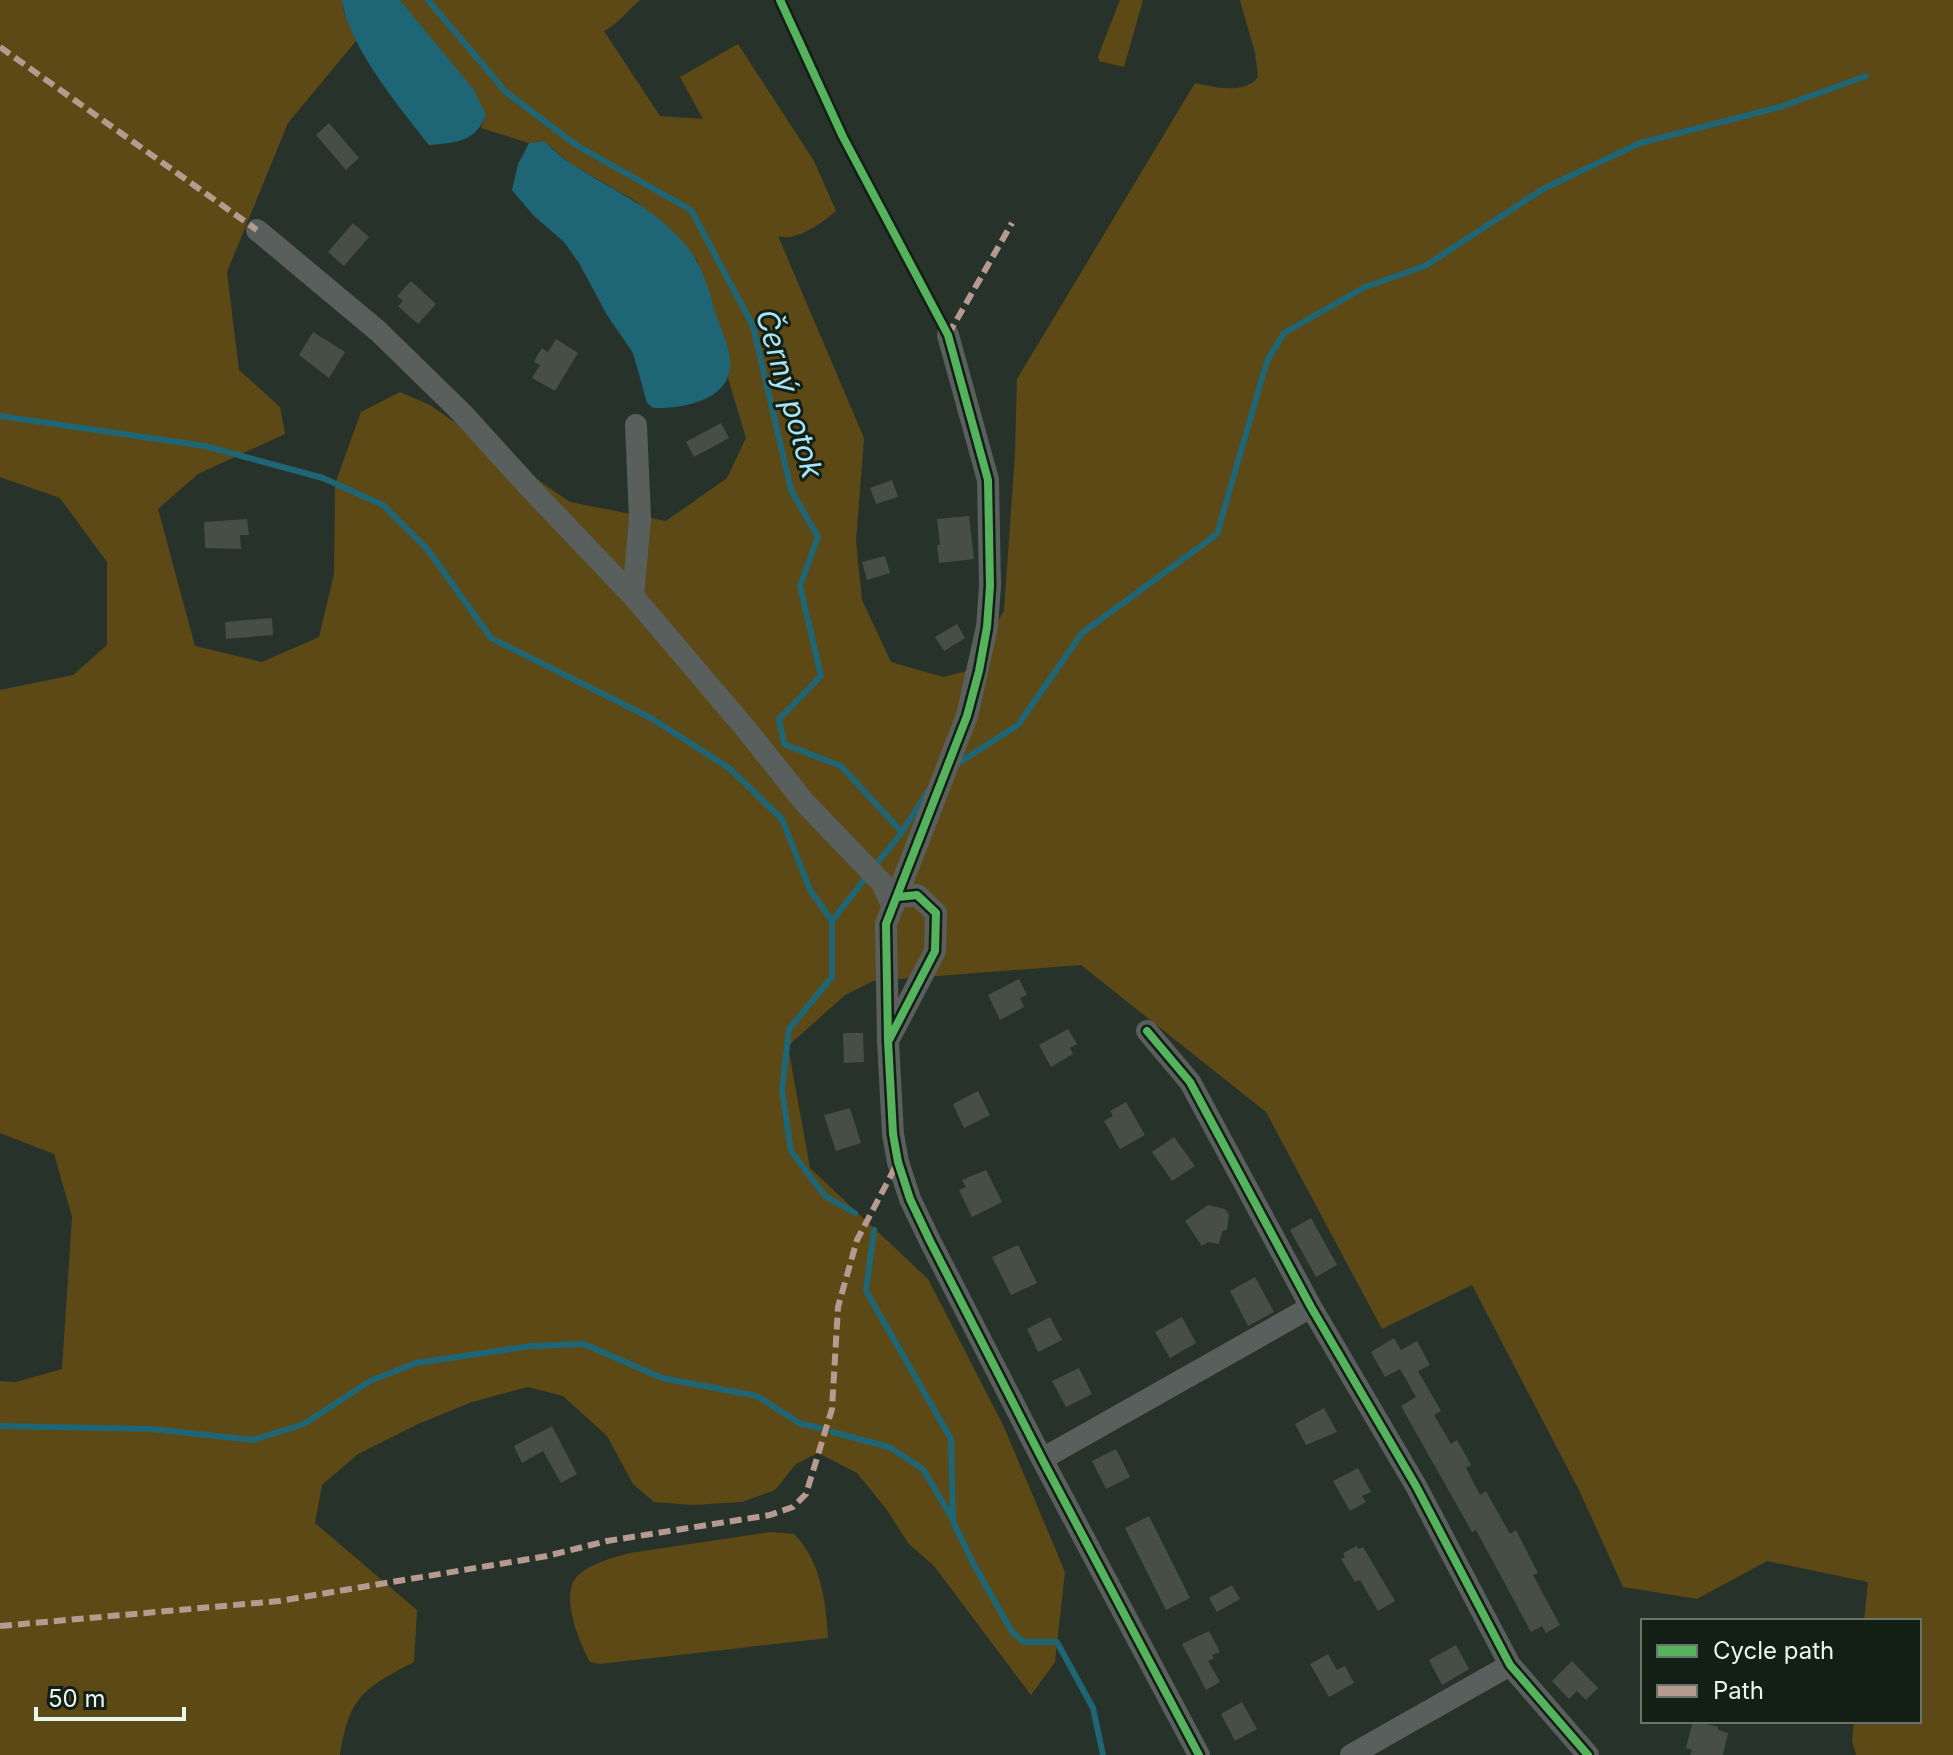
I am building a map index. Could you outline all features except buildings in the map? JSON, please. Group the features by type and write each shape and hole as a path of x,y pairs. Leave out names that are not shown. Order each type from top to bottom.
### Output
{"street":[{"path":"257,230 378,331 462,413 633,596 805,803 871,871 896,902"},
{"path":"948,335 988,480 990,586 987,627 967,716 886,924 893,1134 910,1199 1042,1459 1199,1755"},
{"path":"633,596 640,519 636,425"},
{"path":"888,1041 935,951 936,913 917,895 896,902"},
{"path":"1147,1031 1190,1082 1311,1307 1416,1486 1510,1665 1588,1755"},
{"path":"1042,1459 1311,1307"},
{"path":"1351,1755 1510,1665"}],"shaded area":[{"path":"0,0 342,0 356,41 288,123 227,272 239,370 280,407 285,434 198,474 158,509 195,646 262,662 319,637 334,574 335,484 361,412 400,392 430,405 570,502 666,521 727,478 746,438 728,378 730,359 697,260 637,202 571,164 544,141 529,143 481,128 486,115 400,0 640,0 604,31 660,116 703,119 680,77 738,44 814,161 836,211 801,234 778,236 864,438 856,541 862,600 891,662 943,677 967,671 1004,611 1017,379 1195,83 1237,88 1252,83 1258,77 1255,53 1240,0 1953,0 1953,1755 1856,1755 1852,1741 1854,1723 1921,1723 1921,1619 1864,1619 1868,1582 1767,1561 1697,1599 1623,1587 1579,1490 1472,1285 1382,1329 1266,1112 1081,965 873,981 845,995 788,1046 810,1168 928,1279 1004,1427 1065,1572 1055,1662 1031,1695 934,1566 908,1543 887,1510 857,1473 818,1453 796,1464 775,1490 742,1502 692,1505 654,1502 633,1484 607,1436 563,1396 528,1387 472,1402 418,1424 358,1454 322,1485 315,1523 417,1610 414,1662 371,1687 354,1706 340,1755 0,1755 0,1381 16,1382 62,1369 72,1217 54,1154 0,1133 0,690 73,675 107,645 107,562 60,498 0,477"},
{"path":"1120,0 1143,0 1124,67 1099,61 1098,56"},
{"path":"771,1532 794,1534 810,1557 823,1596 828,1638 600,1664 590,1662 577,1633 571,1609 571,1588 580,1574 600,1562 630,1553"}],"water":[{"path":"342,0 400,0 474,90 486,115 477,131 456,142 429,145 365,57 346,18"},
{"path":"544,141 568,162 658,218 694,257 706,283 730,359 729,373 716,393 679,407 653,408 647,403 633,353 607,315 579,263 564,242 534,216 512,190 518,164 529,143"}],"waterway":[{"name":"Černý potok","path":"428,0 506,92 576,145 691,210 753,326 791,490 818,537 800,586 821,676 779,719 784,744 841,766 902,832 874,867"},
{"path":"957,764 1018,725 1082,633 1217,534 1267,361 1284,333 1365,287 1425,266 1543,189 1640,143 1780,107 1866,76"},
{"path":"0,416 205,446 323,478 383,505 428,550 491,638 651,718 729,768 782,819 810,890 832,921"},
{"path":"902,832 928,791"},
{"name":"Černý potok","path":"855,1213 825,1196 791,1151 782,1090 789,1029 832,977 832,921 867,876"},
{"name":"Černý potok","path":"874,1230 866,1291 951,1439 953,1521 1012,1632 1024,1642 1057,1642 1093,1708 1103,1755"},
{"path":"0,1426 152,1429 253,1440 304,1424 370,1381 416,1363 531,1346 584,1344 662,1378 757,1396 801,1424 820,1428"},
{"path":"832,1432 889,1447 923,1469 952,1518"}],"marked path":[{"path":"0,47 257,230"},
{"path":"948,335 1012,223"},
{"path":"0,1626 279,1601 547,1556 607,1541 770,1515 793,1507 806,1494 832,1409 838,1307 857,1240 898,1162"}],"cycle path":[{"path":"780,0 843,137 948,335 988,480 990,586 979,671 967,716 886,924 888,1041 893,1134 898,1162 910,1199 930,1241 1199,1755"},
{"path":"889,1040 935,951 936,913 917,895 898,897"},
{"path":"1147,1031 1190,1082 1311,1307 1416,1486 1510,1665 1588,1755"}]}
